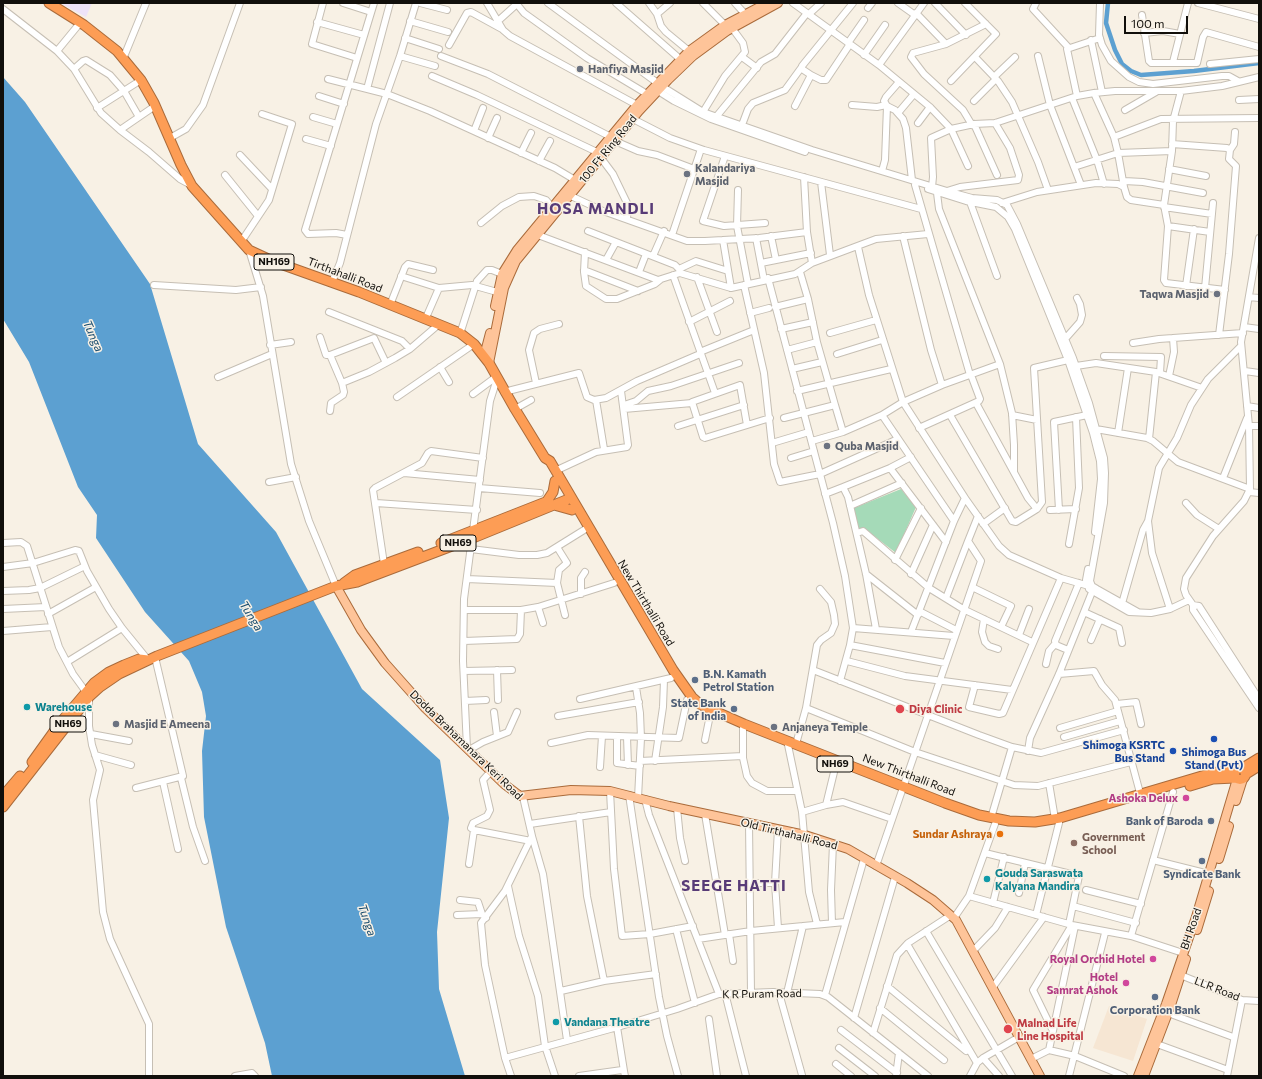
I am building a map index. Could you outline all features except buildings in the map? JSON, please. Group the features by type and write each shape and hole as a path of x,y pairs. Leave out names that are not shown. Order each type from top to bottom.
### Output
{"highway":[{"name":"Tirthahalli Road","path":"49,3 80,22 117,51 141,80 155,106 192,186 249,250 275,262 332,282 460,334 474,344 487,360 504,392 555,476"},
{"name":"NH169","path":"555,476 567,496"},
{"path":"555,476 551,503 572,510"},
{"name":"NH69","path":"337,586 357,582 567,496 572,510 614,583 669,675 687,700 710,715 743,728 792,744 836,764 903,787"},
{"name":"New Thirthalli Road","path":"567,496 669,675 701,705 711,711 792,744 993,821 1023,823 1057,821 1140,793 1212,773 1240,775"},
{"name":"NH69","path":"4,793 32,762 52,732 109,672 138,659 154,658 337,586 355,575 384,564 473,534"},
{"name":"NH69","path":"3,807 87,695"},
{"name":"NH69","path":"1240,775 1259,758"},
{"name":"NH69","path":"1057,821 1148,797 1173,792 1213,779 1240,775 1259,766"}],"main road":[{"name":"100 Ft Ring Road","path":"487,360 506,280 516,262 571,196 637,105 647,94 658,87 729,26 745,14 766,3"},
{"name":"100 Ft Ring Road","path":"613,139 633,119 680,59 688,52 729,26 778,3"},
{"name":"100 Ft Ring Road","path":"487,360 497,292 502,274 517,250 552,207 575,180 600,155"},
{"name":"Dodda Brahamanara Keri Road","path":"337,586 361,630 385,663 426,708 504,784 523,797"},
{"name":"BH Road","path":"1144,1076 1168,1013 1179,974 1183,953 1240,775"},
{"name":"BH Road","path":"1138,1076 1201,919 1240,775"},
{"name":"Old Tirthahalli Road","path":"523,797 571,790 610,791 677,808 805,835 848,849 933,900 952,917 973,951 1040,1076"}],"street":[{"path":"123,59 146,3"},
{"path":"170,138 186,129 203,105 240,3"},
{"path":"323,3 312,44 357,58"},
{"path":"343,3 371,12"},
{"path":"347,235 336,233 308,234 305,232 374,3"},
{"path":"367,89 390,3"},
{"path":"332,282 340,263 376,124 400,56 416,3"},
{"path":"420,3 447,10"},
{"path":"487,3 502,29"},
{"path":"498,21 517,3 524,13 587,58 647,94"},
{"path":"548,3 658,87 711,120 798,150 972,198 1004,202 1009,208 1076,366 1104,458 1105,473 1102,518 1091,575 1090,588 1084,612 1059,674 1030,738 1028,751"},
{"path":"616,3 680,59"},
{"path":"649,3 658,14 661,26 688,52"},
{"path":"658,14 670,3"},
{"path":"703,3 729,26 745,48 742,57 725,76 703,112"},
{"path":"735,3 745,14"},
{"path":"793,3 879,65 930,107 951,129 968,166"},
{"path":"716,117 761,62 775,54 808,14 821,3"},
{"path":"742,125 752,103 785,90 853,3"},
{"path":"898,3 916,14 946,44"},
{"path":"879,65 924,3"},
{"path":"935,3 966,35"},
{"path":"951,81 996,35 965,3"},
{"path":"1036,3 1033,9 1068,47 1074,97 1097,160 1104,184"},
{"path":"1173,62 1188,3"},
{"path":"1198,3 1259,19"},
{"path":"1098,4 1100,38 1111,61 1129,77 1139,82 1161,84 1229,76 1238,82"},
{"path":"3,9 57,51 74,69 98,108 120,130 192,186"},
{"path":"449,45 467,13 472,12 502,29 510,36 637,105"},
{"path":"1142,15 1149,63 1197,63 1203,37 1206,32 1259,47"},
{"path":"801,68 821,80 826,80 864,20"},
{"path":"410,21 448,32"},
{"path":"57,51 80,22"},
{"path":"317,22 364,35"},
{"path":"986,24 946,44 913,54 911,57 924,74 964,110 973,124 997,175"},
{"path":"864,55 885,25"},
{"path":"1144,33 1163,32 1180,34"},
{"path":"405,38 439,49"},
{"path":"1068,47 1100,38"},
{"path":"1091,40 1102,92"},
{"path":"400,56 435,66"},
{"path":"441,56 488,74 638,151 657,155 694,169"},
{"path":"1038,56 1050,105 1081,185"},
{"path":"742,57 757,68"},
{"path":"975,57 995,78 1012,102 1038,162 1048,190"},
{"path":"974,101 1015,57"},
{"path":"1210,64 1259,59"},
{"path":"74,69 83,61 89,61 114,78 124,91 139,117"},
{"path":"794,106 811,75"},
{"path":"432,76 477,95 600,155 613,174 628,205 627,219"},
{"path":"932,186 934,177 931,138 951,129 973,124 996,123 1074,97 1094,93 1115,90 1156,92 1181,91 1222,86 1259,76"},
{"path":"328,79 387,94 430,111 540,161 575,180"},
{"path":"98,108 141,80"},
{"path":"899,82 884,101 887,106 903,118 906,128 914,182 921,209 970,375 980,399 976,403 919,428"},
{"path":"658,87 703,112 716,117 812,150 882,171 937,192 970,202 996,207 1008,218 1015,229 1068,360 1087,415 1100,461 1101,479 1096,527 1086,580 1090,588"},
{"path":"1181,91 1174,118 1172,151 1164,206 1168,226 1165,282 1225,290"},
{"path":"1125,110 1156,92"},
{"path":"1094,93 1114,137 1126,197 1131,200 1212,214"},
{"path":"898,113 914,94"},
{"path":"319,96 344,104"},
{"path":"1239,100 1259,99"},
{"path":"852,105 877,107 887,106"},
{"path":"120,130 155,106"},
{"path":"882,171 886,160 887,106"},
{"path":"918,123 930,107"},
{"path":"474,131 483,108"},
{"path":"241,242 267,204 292,124 262,114"},
{"path":"312,117 337,124"},
{"path":"488,138 497,118"},
{"path":"1114,137 1161,119 1259,118"},
{"path":"633,119 670,138 701,149 921,209"},
{"path":"947,191 960,187 1018,180 1019,175 1010,148 996,123"},
{"path":"1219,334 1235,189 1236,166 1229,159 1230,150 1234,144 1235,132"},
{"path":"522,153 531,133"},
{"path":"306,139 331,146"},
{"path":"540,161 550,141"},
{"path":"1172,144 1227,148 1230,150"},
{"path":"672,235 701,149"},
{"path":"1074,167 1118,153 1172,151"},
{"path":"240,155 272,189"},
{"path":"725,156 702,219 705,222 724,226 765,223"},
{"path":"1169,169 1206,176"},
{"path":"225,175 258,216"},
{"path":"804,177 812,263"},
{"path":"821,182 830,255"},
{"path":"996,207 1019,196 1081,185 1124,184 1166,186 1203,193"},
{"path":"738,190 737,226 750,312 765,378 774,464 780,482 820,474 898,439"},
{"path":"937,192 939,209 1000,364 1012,415 1014,471"},
{"path":"481,222 502,206 519,197 534,196 546,200 552,207"},
{"path":"571,196 603,211 687,241 756,238 808,232"},
{"path":"970,202 997,276"},
{"path":"1205,288 1213,203"},
{"path":"1168,226 1210,232"},
{"path":"1186,286 1194,229"},
{"path":"588,231 675,265 689,322 715,393"},
{"path":"654,256 664,232"},
{"path":"677,272 731,288 800,272 812,263 830,255 855,246 858,247 876,239 928,234"},
{"path":"538,235 660,280"},
{"path":"771,236 776,260"},
{"path":"903,236 931,350 942,385"},
{"path":"756,238 772,307 781,329 803,413 812,441 845,576 853,628 847,661 840,681"},
{"path":"1259,238 1257,262 1249,297 1241,346 1245,371 1249,426 1250,491 1244,501 1219,529 1186,578 1184,592 1191,602 1194,610 1259,708"},
{"path":"722,240 731,288"},
{"path":"606,260 616,242"},
{"path":"858,247 876,320 903,402 965,498 999,546 1009,555 1061,578 1090,588 1130,612 1151,613 1191,602 1199,606 1259,699"},
{"path":"249,250 261,287 291,464 310,521 337,586"},
{"path":"585,252 584,270 586,286 606,299 617,299 638,291 677,272 696,260 728,271"},
{"path":"761,263 811,253"},
{"path":"639,272 646,254"},
{"path":"390,305 408,264 433,270"},
{"path":"460,334 476,285 482,273 487,270 492,270 502,274"},
{"path":"584,270 638,291"},
{"path":"800,272 808,299 822,362 843,432"},
{"path":"402,276 439,288 476,285 497,292"},
{"path":"697,277 717,332"},
{"path":"154,285 236,290 261,287"},
{"path":"425,320 439,288"},
{"path":"1249,297 1259,298"},
{"path":"1065,339 1076,328 1082,315 1077,298"},
{"path":"750,312 808,299"},
{"path":"689,322 730,301"},
{"path":"329,312 402,341 410,349"},
{"path":"830,333 876,320"},
{"path":"781,329 813,322"},
{"path":"536,383 529,350 534,333 540,329 559,324"},
{"path":"342,383 386,363 410,349 438,325"},
{"path":"1134,343 1259,329"},
{"path":"504,392 579,373 581,374 585,395 596,400 606,398 621,391 636,381 754,330"},
{"path":"320,337 326,355 330,355 374,338 386,363"},
{"path":"1169,376 1174,352 1173,338"},
{"path":"837,354 882,340"},
{"path":"270,345 291,342"},
{"path":"787,350 817,342"},
{"path":"397,397 474,344"},
{"path":"1122,606 1141,537 1148,521 1159,468 1177,438 1191,405 1208,378 1241,346"},
{"path":"218,377 272,354"},
{"path":"330,355 342,383 343,395 331,403 330,411"},
{"path":"1104,356 1161,358 1149,439"},
{"path":"950,415 1014,522 1037,509 1042,502 1034,368 1068,360"},
{"path":"792,369 822,362"},
{"path":"624,407 648,391 708,374 739,363"},
{"path":"1076,366 1096,363 1158,372 1202,388"},
{"path":"812,441 843,432 882,415 903,402 942,385 1000,364"},
{"path":"440,367 449,382"},
{"path":"1118,433 1128,368"},
{"path":"798,391 891,369"},
{"path":"1245,371 1259,374"},
{"path":"473,394 496,378"},
{"path":"496,378 490,401 464,610 464,670 468,749 510,729 517,712"},
{"path":"624,407 692,403 715,393 740,385 747,425"},
{"path":"555,476 590,454 604,449 625,448 628,445 621,391"},
{"path":"515,410 531,400"},
{"path":"596,400 604,449"},
{"path":"692,403 703,437 705,438 770,418"},
{"path":"976,403 1028,498 1037,509"},
{"path":"784,418 835,405"},
{"path":"678,426 744,406"},
{"path":"1247,406 1259,408"},
{"path":"882,415 954,521"},
{"path":"1012,415 1038,420"},
{"path":"1059,510 1055,420 1087,415"},
{"path":"1223,478 1248,416"},
{"path":"1069,544 1079,488 1076,417"},
{"path":"1249,426 1259,426"},
{"path":"1096,429 1149,439 1167,455 1178,462 1223,478 1250,491 1259,493"},
{"path":"772,443 809,432"},
{"path":"384,564 373,490 422,463 428,453 432,451 483,458"},
{"path":"791,458 814,452"},
{"path":"825,494 890,468 911,457"},
{"path":"890,468 946,542"},
{"path":"402,473 480,480"},
{"path":"269,482 296,477"},
{"path":"850,506 902,483"},
{"path":"843,487 857,533 876,629"},
{"path":"479,488 540,493"},
{"path":"911,632 954,521 965,498"},
{"path":"1186,503 1197,514 1219,529"},
{"path":"376,504 477,510"},
{"path":"895,560 921,508"},
{"path":"983,524 1005,508"},
{"path":"1050,510 1076,509"},
{"path":"946,598 978,516"},
{"path":"1148,521 1152,553 1170,609"},
{"path":"912,574 933,525"},
{"path":"471,549 520,555 537,555 547,553 584,530"},
{"path":"857,533 863,531 928,588 963,609 1032,642"},
{"path":"876,866 963,609 981,561 968,541"},
{"path":"3,543 21,542 25,544 52,627 67,662 87,695 90,734 100,774 93,800 104,923 124,973 136,992 149,1024 149,1076"},
{"path":"557,547 567,563 559,570 558,583 565,615"},
{"path":"3,567 32,563 75,550 79,551 96,587 122,628 154,658 184,774 181,778 193,827 205,861"},
{"path":"3,590 29,590 40,588 85,566"},
{"path":"581,594 581,578 585,572"},
{"path":"866,574 918,613 955,633"},
{"path":"975,685 969,707 999,714 1003,713 1032,642 1061,578"},
{"path":"467,579 558,583"},
{"path":"464,610 521,610 538,607 614,583"},
{"path":"1046,664 1049,650 1055,644 1079,583"},
{"path":"48,614 96,587"},
{"path":"972,587 1011,606 1002,627"},
{"path":"817,924 809,892 805,835 797,791 792,744 806,708 817,645 831,633 834,624 834,615 831,602 820,589"},
{"path":"3,609 46,607"},
{"path":"538,607 543,623"},
{"path":"1018,636 1029,609"},
{"path":"464,641 517,639 520,634 521,610"},
{"path":"1084,612 1119,628 1122,643"},
{"path":"984,619 982,632 985,642 989,646 998,649"},
{"path":"1091,640 1100,619"},
{"path":"3,631 52,627"},
{"path":"67,662 122,628"},
{"path":"853,628 955,633"},
{"path":"1055,644 1068,650"},
{"path":"850,645 945,663"},
{"path":"847,661 905,676 1012,690"},
{"path":"464,670 512,670"},
{"path":"497,670 498,700"},
{"path":"813,670 1012,747 1028,751 1040,753 1124,730"},
{"path":"1059,674 1094,671 1118,707 1120,721 1124,730 1140,793"},
{"path":"580,699 636,687 669,675"},
{"path":"655,761 669,675"},
{"path":"636,687 639,702 641,738 640,764 642,798 698,939 722,994 746,1076"},
{"path":"465,700 486,700"},
{"path":"551,743 582,736 679,738 687,700"},
{"path":"558,716 639,702"},
{"path":"1060,728 1136,702 1141,724"},
{"path":"806,708 915,752 1014,785 1028,786 1049,783 1131,762"},
{"path":"494,712 498,736"},
{"path":"706,740 710,715"},
{"path":"1064,737 1120,721"},
{"path":"743,728 743,756 747,776 759,788 766,792 797,791"},
{"path":"90,734 129,741"},
{"path":"600,767 602,736"},
{"path":"617,736 616,762 628,765 655,761 743,756"},
{"path":"627,737 628,765"},
{"path":"873,1033 897,955 907,944 926,931 952,917 969,896 985,852 1012,747"},
{"path":"95,755 131,765"},
{"path":"826,805 836,764"},
{"path":"469,864 474,830 471,828 473,822 484,818 489,813 490,807 483,780 491,771"},
{"path":"136,788 181,778"},
{"path":"163,782 178,849"},
{"path":"1036,915 1057,821 1049,783"},
{"path":"610,791 614,869 622,934 624,937 693,926"},
{"path":"1131,936 1173,792"},
{"path":"629,795 656,974 663,1014 678,1076"},
{"name":"Dodda Brahamanara Keri Road","path":"523,797 532,839 543,874 553,952 561,991 567,1040"},
{"path":"802,812 843,802 892,819"},
{"path":"677,808 680,838 685,861"},
{"path":"530,824 611,812"},
{"path":"705,814 733,961"},
{"path":"579,816 587,896 604,981"},
{"path":"749,823 751,993"},
{"path":"778,829 775,883 778,928"},
{"path":"474,830 532,839 508,886 484,916 482,923 484,965 504,1058 511,1076"},
{"path":"832,923 830,890 833,844"},
{"path":"985,852 1079,876 1073,906 1072,925 1049,1050"},
{"path":"992,903 1004,857"},
{"path":"864,859 825,995 928,1076"},
{"path":"1153,860 1209,874"},
{"path":"1019,893 1025,863"},
{"path":"854,1018 895,877"},
{"path":"750,883 775,883"},
{"path":"508,886 519,936 538,996 545,1046 556,1076"},
{"path":"1086,890 1141,904"},
{"path":"969,896 1072,925 1131,936 1183,953"},
{"path":"460,900 478,902 484,916"},
{"path":"1073,906 1136,923"},
{"path":"973,951 995,928 1008,907"},
{"path":"457,915 484,916"},
{"path":"992,987 1044,917"},
{"path":"698,939 751,931 845,922"},
{"path":"1052,1029 1033,990 1072,925"},
{"path":"787,993 803,926"},
{"path":"676,929 696,1003"},
{"path":"926,931 1012,1076"},
{"path":"1070,1076 1106,932"},
{"path":"907,944 977,1063"},
{"path":"561,991 604,981 656,974"},
{"name":"LLR Road","path":"1179,974 1242,1000 1259,1001"},
{"path":"887,986 971,1054"},
{"path":"779,993 802,1075"},
{"name":"K R Puram Road","path":"504,1058 663,1014 722,994 787,993 825,995"},
{"path":"1157,1044 1228,1073 1233,1037 1242,1000"},
{"path":"880,1008 944,1060"},
{"path":"1168,1013 1233,1037"},
{"path":"709,1019 717,1076"},
{"path":"617,1027 625,1074"},
{"path":"841,1030 897,1074"},
{"path":"972,1075 977,1063 983,1058 1019,1037"},
{"path":"839,1048 874,1076"},
{"path":"1031,1059 1049,1050 1075,1056 1124,1076"},
{"path":"897,1074 899,1053"},
{"path":"983,1058 999,1076"},
{"path":"836,1064 851,1076"},
{"path":"579,1076 622,1070 625,1074"},
{"path":"235,1076 252,1073 255,1076"}],"shaded area":[{"path":"60,3 92,3 86,17"},
{"path":"1109,1006 1147,1019 1133,1061 1093,1048"}],"green space":[{"path":"901,489 916,507 896,553 865,529 858,530 854,508"}],"water":[{"name":"Tunga","path":"3,77 25,102 150,284 198,444 276,532 362,689 440,760 449,818 437,932 439,989 465,1076 272,1076 265,1043 226,927 204,817 202,751 206,716 202,692 189,661 145,612 96,538 97,515 78,487 29,362 3,319"}],"waterway":[{"path":"1108,3 1106,23 1115,50 1122,64 1131,71 1141,75 1194,71 1259,63"}],"place":[{"name":"Hanfiya Masjid","path":"580,69"},
{"name":"Kalandariya Masjid","path":"687,174"},
{"name":"Taqwa Masjid","path":"1217,294"},
{"name":"Quba Masjid","path":"827,446"},
{"name":"B.N. Kamath Petrol Station","path":"695,680"},
{"name":"Warehouse","path":"27,707"},
{"name":"State Bank of India","path":"734,709"},
{"name":"Diya Clinic","path":"900,709"},
{"name":"Masjid E Ameena","path":"116,724"},
{"name":"Anjaneya Temple","path":"774,727"},
{"name":"Shimoga Bus Stand (Pvt)","path":"1214,739"},
{"name":"Shimoga KSRTC Bus Stand","path":"1173,751"},
{"name":"Ashoka Delux","path":"1186,798"},
{"name":"Bank of Baroda","path":"1211,821"},
{"name":"Sundar Ashraya","path":"1000,834"},
{"name":"Government School","path":"1074,843"},
{"name":"Syndicate Bank","path":"1202,861"},
{"name":"Gouda Saraswata Kalyana Mandira","path":"987,879"},
{"name":"Royal Orchid Hotel","path":"1153,959"},
{"name":"Hotel Samrat Ashok","path":"1126,983"},
{"name":"Corporation Bank","path":"1155,997"},
{"name":"Vandana Theatre","path":"556,1022"},
{"name":"Malnad Life Line Hospital","path":"1008,1029"}],"district":[{"name":"HOSA MANDLI","path":"596,209"},
{"name":"SEEGE HATTI","path":"734,886"}]}
